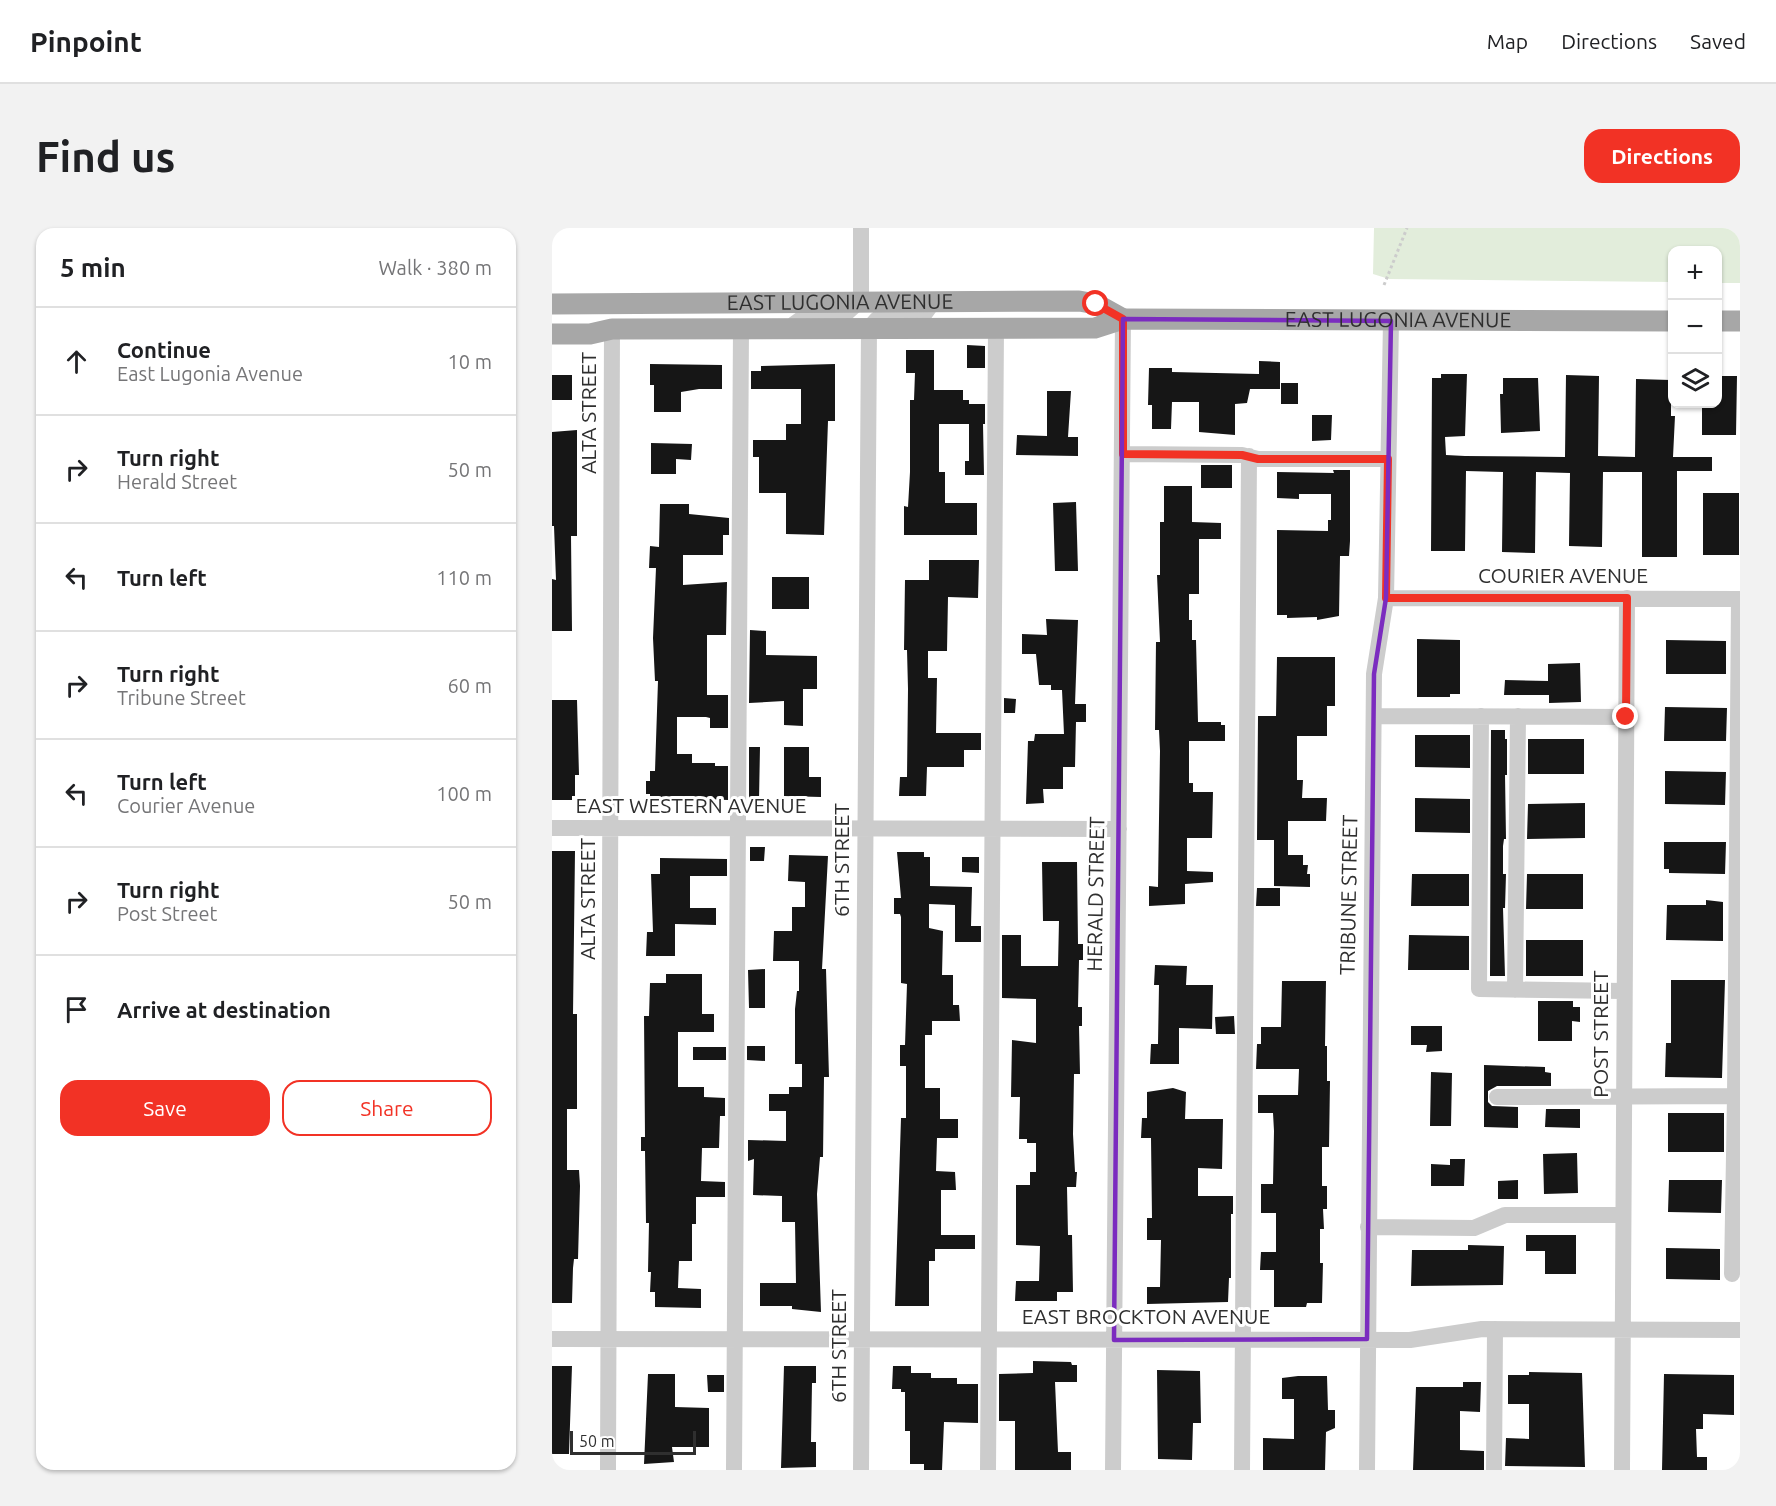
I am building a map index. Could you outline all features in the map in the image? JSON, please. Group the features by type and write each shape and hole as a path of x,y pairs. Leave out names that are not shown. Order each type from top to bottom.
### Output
{"main road":[{"name":"EAST LUGONIA AVENUE","path":"552,304 861,300 1079,301 1096,304 1123,319"},
{"name":"EAST LUGONIA AVENUE","path":"552,334 590,334 612,329 1095,328 1123,319 1668,321"},
{"path":"1722,321 1740,321"}],"street":[{"path":"788,328 801,319 843,316 861,300 861,228"},
{"path":"869,328 877,319 923,315 934,301"},
{"name":"HERALD STREET","path":"1113,1470 1123,319"},
{"name":"TRIBUNE STREET","path":"1367,1470 1374,675 1386,598 1391,321"},
{"path":"734,1470 741,328"},
{"name":"6TH STREET","path":"861,1470 869,328"},
{"path":"988,1470 996,328"},
{"name":"ALTA STREET","path":"608,1470 612,329"},
{"path":"1123,454 1249,456 1258,459 1388,459"},
{"path":"1242,1470 1249,456"},
{"name":"COURIER AVENUE","path":"1386,598 1740,599"},
{"name":"POST STREET","path":"1622,1470 1627,598"},
{"path":"1732,1274 1737,1096 1740,599"},
{"path":"1481,716 1479,989 1623,991"},
{"path":"1515,990 1518,716"},
{"path":"1374,717 1626,717"},
{"name":"EAST WESTERN AVENUE","path":"552,828 1119,829"},
{"path":"1497,1097 1737,1096"},
{"path":"1368,1227 1474,1228 1505,1215 1623,1215"},
{"path":"1494,1470 1495,1329"},
{"name":"EAST BROCKTON AVENUE","path":"552,1339 1410,1340 1467,1330 1495,1329 1740,1330"}],"path":[{"path":"1384,285 1407,228"}],"highlighted area":[{"path":"1123,319 1391,321 1386,598 1374,674 1367,1339 1114,1340"}],"green space":[{"path":"1374,228 1740,228 1740,283 1722,283 1722,246 1668,246 1668,282 1389,279 1373,274"}],"building":[{"path":"967,345 985,346 985,368 967,368"},
{"path":"906,350 934,350 934,390 963,390 963,400 969,400 969,404 985,404 984,475 965,475 965,461 969,461 969,424 939,424 939,472 945,472 945,503 977,503 977,535 904,535 904,506 908,507 910,472 910,400 914,400 915,373 906,373"},
{"path":"1259,361 1280,362 1280,389 1250,389 1247,403 1235,404 1235,435 1199,432 1199,402 1172,402 1171,429 1152,429 1152,405 1148,405 1149,368 1172,368 1172,372 1259,374"},
{"path":"650,364 722,365 722,389 681,392 681,412 654,412 654,385 650,385"},
{"path":"835,364 835,421 828,421 824,535 786,534 786,493 759,493 759,457 753,457 753,440 786,440 786,424 801,424 801,389 751,389 751,371 761,371 761,366"},
{"path":"1441,374 1467,374 1465,436 1445,437 1446,455 1565,457 1566,375 1599,376 1598,456 1635,457 1636,379 1668,380 1668,408 1671,408 1671,416 1675,416 1673,457 1712,457 1712,471 1677,471 1677,557 1642,557 1642,472 1603,472 1602,547 1569,546 1570,473 1536,472 1535,553 1502,552 1503,472 1466,471 1465,551 1431,551 1432,378 1441,378"},
{"path":"552,375 572,375 572,400 552,400"},
{"path":"1722,376 1737,376 1736,435 1702,435 1702,408 1722,408"},
{"path":"1503,378 1538,378 1540,431 1501,433 1500,394 1503,394"},
{"path":"1281,383 1298,383 1298,404 1281,404"},
{"path":"1047,391 1071,391 1068,437 1078,437 1078,456 1016,455 1017,435 1047,436"},
{"path":"1312,415 1332,415 1331,440 1312,441"},
{"path":"577,430 577,536 571,536 572,631 552,631 552,579 556,580 554,526 552,526 552,432"},
{"path":"651,443 692,444 691,460 676,459 676,474 651,474"},
{"path":"1201,465 1232,465 1232,488 1201,488"},
{"path":"1333,470 1350,470 1349,556 1340,556 1339,616 1317,620 1317,617 1287,618 1287,615 1277,615 1277,530 1328,531 1328,520 1331,520 1331,494 1299,494 1299,499 1277,498 1277,472 1334,473"},
{"path":"1164,486 1192,486 1192,522 1221,523 1221,539 1199,539 1199,594 1189,594 1189,620 1192,620 1192,640 1196,640 1198,722 1221,722 1221,725 1225,725 1225,741 1189,741 1189,783 1193,783 1193,792 1213,792 1212,838 1187,838 1187,871 1213,872 1213,882 1185,884 1185,904 1149,906 1149,886 1158,887 1160,751 1159,730 1155,730 1156,642 1160,642 1157,575 1160,575 1160,522 1164,522"},
{"path":"1703,493 1739,493 1739,555 1703,555"},
{"path":"1076,502 1078,571 1055,571 1053,503"},
{"path":"660,504 689,504 689,514 729,518 729,535 723,535 723,555 683,555 683,585 727,582 726,635 707,635 707,695 728,695 728,728 710,728 710,718 706,717 677,717 677,754 692,754 692,763 715,763 715,766 728,766 728,800 650,797 650,794 646,794 646,781 650,781 650,771 655,771 658,681 655,681 653,638 656,568 649,568 650,546 659,547"},
{"path":"929,560 979,560 978,598 948,597 947,651 928,651 928,678 937,678 936,733 981,733 981,750 964,750 964,767 927,767 926,796 899,796 900,777 907,777 908,689 907,650 904,650 905,580 929,580"},
{"path":"772,577 809,577 809,609 772,609"},
{"path":"1046,619 1078,620 1075,704 1086,704 1086,722 1076,722 1075,767 1063,767 1063,789 1043,789 1044,803 1026,804 1028,741 1034,741 1035,734 1064,734 1062,690 1051,690 1051,685 1039,685 1036,654 1022,654 1022,634 1047,635"},
{"path":"750,630 766,631 766,655 817,656 817,689 803,689 803,726 784,725 784,701 749,703"},
{"path":"1417,639 1460,640 1460,694 1450,694 1450,697 1417,697"},
{"path":"1666,640 1726,641 1726,674 1666,674"},
{"path":"1277,657 1335,657 1335,706 1327,706 1327,736 1297,736 1297,780 1303,780 1302,798 1327,798 1326,821 1288,821 1288,855 1303,855 1303,865 1308,865 1307,874 1310,874 1310,887 1274,886 1274,840 1257,840 1258,716 1276,716"},
{"path":"1580,663 1581,702 1549,703 1549,695 1504,695 1505,680 1548,681 1548,664"},
{"path":"1004,698 1016,699 1015,713 1004,713"},
{"path":"552,700 577,700 579,775 575,775 575,796 572,796 572,800 552,800"},
{"path":"1665,707 1727,708 1726,741 1664,741"},
{"path":"1491,730 1505,730 1505,739 1507,739 1506,839 1504,839 1503,846 1503,874 1506,874 1505,908 1503,908 1505,976 1490,976"},
{"path":"1415,735 1470,735 1470,768 1415,767"},
{"path":"1528,739 1584,739 1584,774 1528,774"},
{"path":"749,747 760,747 759,800 749,800"},
{"path":"784,747 809,747 809,777 821,777 821,797 784,796"},
{"path":"1665,771 1726,772 1725,805 1665,804"},
{"path":"1415,798 1470,799 1470,833 1415,832"},
{"path":"1585,803 1585,838 1527,839 1528,804"},
{"path":"1664,842 1726,842 1725,874 1669,873 1669,869 1664,869"},
{"path":"750,847 765,847 764,861 750,861"},
{"path":"552,851 575,851 573,1014 577,1014 577,1109 567,1109 567,1170 579,1170 580,1186 578,1259 574,1259 572,1303 552,1303"},
{"path":"897,852 924,852 924,857 930,857 930,886 972,887 971,926 981,926 981,942 955,942 955,905 929,904 929,928 943,931 942,975 953,975 953,1005 959,1005 960,1021 932,1021 932,1035 925,1035 925,1088 940,1088 940,1119 958,1119 958,1138 937,1138 936,1171 955,1172 956,1190 941,1190 941,1235 975,1235 975,1249 935,1249 935,1261 929,1261 929,1306 895,1306 901,1118 906,1118 906,1066 900,1066 900,1045 905,1045 907,984 901,983 901,917 900,914 894,914 894,898 901,898"},
{"path":"789,855 828,856 822,969 826,969 829,1077 824,1077 823,1157 820,1157 817,1194 821,1312 792,1309 792,1306 760,1306 760,1283 796,1283 795,1222 782,1222 782,1196 753,1195 754,1159 748,1161 748,1140 786,1141 786,1111 769,1111 769,1094 789,1094 789,1087 802,1087 802,1064 795,1064 795,1009 797,991 799,991 799,961 773,961 774,931 792,931 792,907 805,907 805,882 788,881"},
{"path":"962,857 979,857 979,873 962,872"},
{"path":"660,858 727,859 727,876 690,876 690,908 716,908 716,925 675,924 675,956 646,956 647,932 653,932 651,874 660,874"},
{"path":"1042,862 1077,862 1078,944 1083,944 1083,960 1079,960 1078,1007 1082,1007 1082,1026 1079,1026 1080,1074 1074,1074 1073,1134 1075,1172 1077,1172 1076,1187 1067,1187 1068,1235 1072,1235 1073,1292 1057,1292 1057,1301 1015,1301 1016,1281 1039,1281 1040,1246 1016,1245 1016,1185 1030,1185 1030,1172 1036,1172 1036,1143 1027,1143 1027,1139 1019,1139 1020,1097 1011,1097 1012,1040 1036,1043 1036,999 1002,998 1002,935 1021,935 1021,966 1058,966 1059,921 1043,921"},
{"path":"1412,874 1469,874 1469,906 1411,906"},
{"path":"1527,874 1583,874 1583,909 1526,909"},
{"path":"1257,888 1280,888 1280,906 1256,906"},
{"path":"1706,900 1723,902 1723,941 1666,940 1667,905 1706,905"},
{"path":"1409,935 1469,936 1469,970 1408,970"},
{"path":"1526,940 1583,940 1583,976 1526,976"},
{"path":"1155,965 1187,966 1186,985 1213,985 1212,1029 1179,1028 1179,1064 1150,1064 1151,1044 1158,1044 1159,985 1154,985"},
{"path":"765,969 765,1008 749,1008 748,970"},
{"path":"666,974 702,974 702,1014 714,1014 714,1032 678,1032 678,1087 704,1087 704,1097 725,1098 725,1116 720,1116 719,1148 702,1148 701,1181 725,1182 725,1197 696,1197 696,1224 692,1224 692,1261 679,1261 678,1288 701,1289 701,1308 655,1307 655,1292 650,1292 645,1151 641,1151 641,1137 645,1137 644,1016 649,1016 650,983 666,983"},
{"path":"1671,980 1725,980 1722,1078 1665,1077 1666,1043 1671,1043"},
{"path":"1282,981 1326,981 1325,1046 1327,1046 1327,1081 1330,1081 1329,1147 1322,1147 1322,1186 1327,1186 1327,1209 1323,1209 1324,1229 1320,1229 1320,1263 1323,1263 1322,1303 1307,1303 1306,1307 1274,1307 1274,1270 1260,1270 1261,1252 1276,1252 1276,1213 1261,1213 1261,1184 1273,1184 1274,1131 1273,1113 1258,1113 1258,1095 1298,1095 1299,1069 1256,1069 1257,1044 1261,1044 1261,1027 1281,1027"},
{"path":"1538,1001 1573,1001 1573,1007 1580,1007 1580,1022 1572,1021 1572,1041 1538,1041"},
{"path":"1234,1016 1235,1034 1216,1034 1215,1017"},
{"path":"1411,1026 1442,1026 1442,1051 1426,1052 1427,1045 1411,1045"},
{"path":"747,1046 765,1046 765,1061 747,1060"},
{"path":"693,1047 726,1047 726,1060 693,1060"},
{"path":"1484,1065 1545,1067 1545,1072 1551,1073 1551,1086 1497,1086 1488,1091 1488,1102 1492,1106 1518,1107 1518,1128 1484,1127"},
{"path":"1431,1072 1452,1073 1451,1126 1430,1126"},
{"path":"1173,1088 1186,1092 1185,1119 1223,1119 1222,1169 1198,1168 1198,1196 1233,1196 1231,1278 1229,1278 1228,1302 1147,1304 1147,1287 1160,1287 1161,1240 1147,1240 1147,1218 1152,1218 1151,1138 1141,1138 1142,1118 1147,1118 1147,1092"},
{"path":"1546,1109 1580,1109 1580,1128 1545,1127"},
{"path":"1668,1113 1724,1113 1724,1152 1668,1152"},
{"path":"1577,1153 1578,1193 1544,1194 1543,1154"},
{"path":"1450,1159 1465,1159 1464,1186 1431,1186 1431,1164 1450,1165"},
{"path":"1518,1180 1518,1199 1498,1199 1498,1181"},
{"path":"1669,1180 1722,1180 1721,1213 1668,1212"},
{"path":"1526,1235 1576,1235 1576,1274 1545,1274 1545,1251 1526,1251"},
{"path":"1468,1245 1504,1246 1503,1285 1411,1286 1412,1250 1468,1250"},
{"path":"1666,1248 1720,1249 1720,1280 1666,1279"},
{"path":"1033,1361 1071,1362 1072,1365 1077,1365 1077,1382 1055,1382 1058,1452 1071,1452 1071,1470 1015,1470 1015,1421 999,1421 999,1374 1033,1373"},
{"path":"552,1366 572,1366 569,1454 552,1454"},
{"path":"784,1366 816,1366 816,1383 812,1383 811,1442 816,1442 816,1467 781,1468"},
{"path":"893,1366 911,1366 911,1373 931,1373 931,1378 957,1378 957,1384 978,1384 978,1423 944,1422 942,1470 924,1470 924,1464 910,1464 910,1431 905,1431 905,1392 901,1392 901,1389 892,1389"},
{"path":"1157,1370 1200,1371 1201,1423 1193,1423 1192,1460 1158,1459"},
{"path":"1529,1372 1582,1373 1585,1467 1505,1466 1506,1438 1529,1439 1529,1404 1508,1404 1508,1375 1529,1375"},
{"path":"648,1374 675,1374 675,1407 709,1408 709,1447 672,1447 674,1462 644,1464"},
{"path":"1664,1374 1734,1375 1734,1415 1703,1414 1703,1429 1696,1429 1697,1457 1707,1457 1707,1470 1662,1470"},
{"path":"707,1375 724,1375 724,1392 708,1392"},
{"path":"1327,1376 1328,1410 1335,1410 1335,1428 1326,1432 1325,1470 1263,1470 1263,1438 1294,1439 1294,1399 1282,1399 1282,1378"},
{"path":"1463,1382 1481,1382 1480,1412 1460,1411 1460,1450 1484,1451 1484,1470 1413,1470 1416,1387 1463,1387"}],"route":[{"path":"1096,304 1123,319 1123,454 1242,455 1258,459 1388,459 1386,598 1627,598 1626,717"}]}
